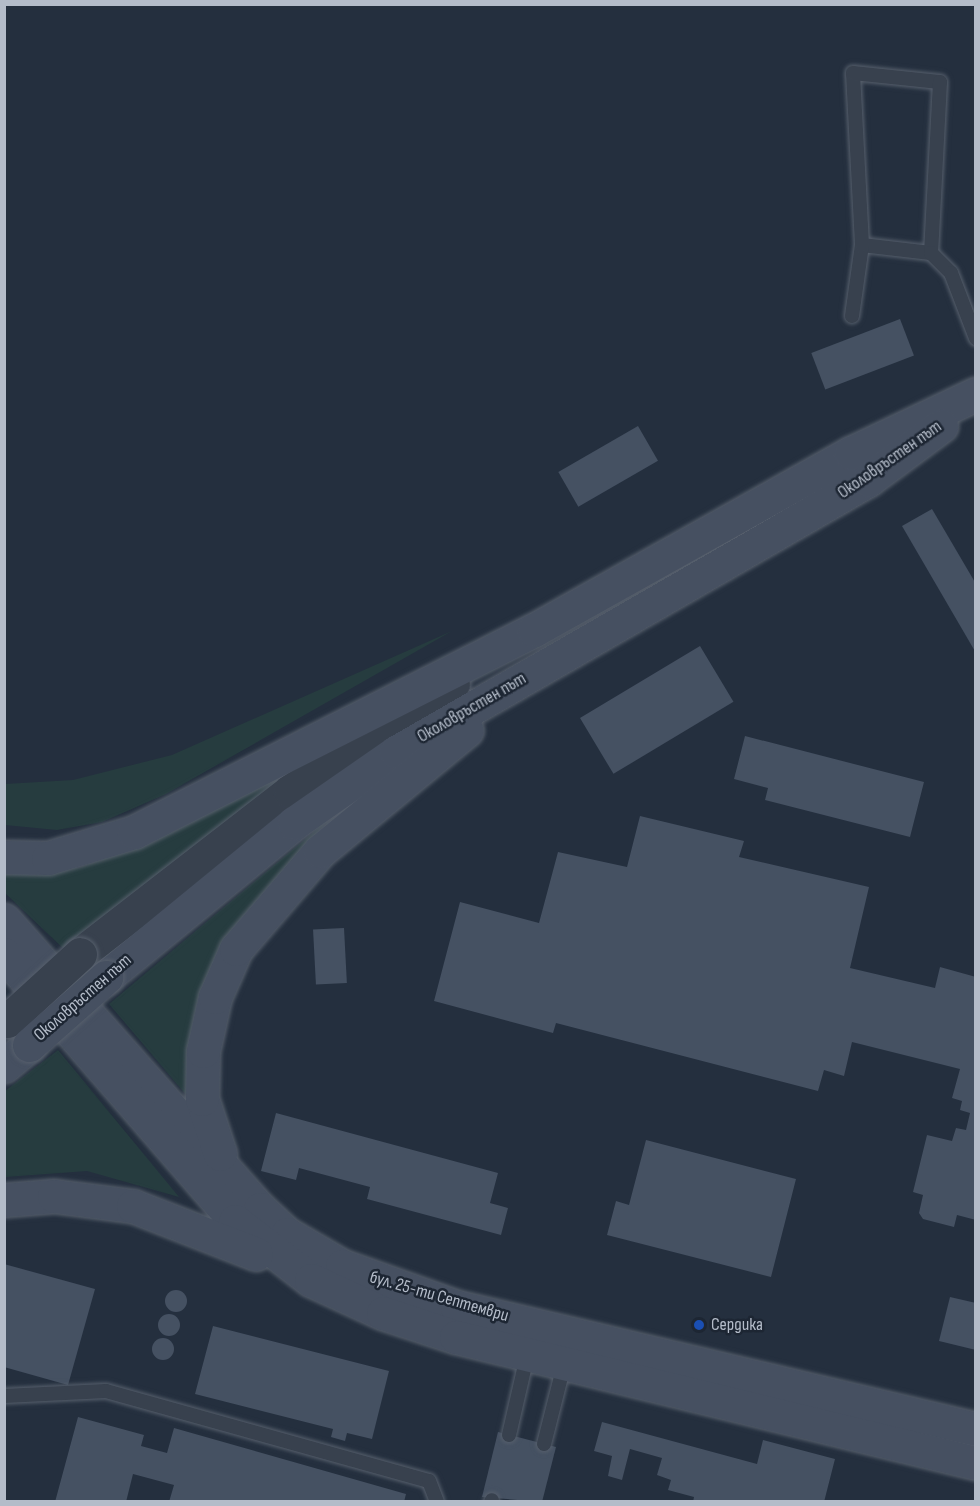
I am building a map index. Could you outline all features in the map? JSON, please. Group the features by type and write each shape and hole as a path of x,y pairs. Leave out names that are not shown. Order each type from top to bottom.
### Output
{"main road":[{"name":"Околовръстен път","path":"4,857 48,858 134,832 534,630 851,453 975,394"},
{"name":"Околовръстен път","path":"4,1066 106,977 294,824 396,752 868,480 975,400"},
{"path":"226,1172 208,1122 201,1078 207,1023 236,949 320,851 558,658"},
{"name":"бул. 25-ти Септември","path":"4,920 226,1172 287,1234 342,1266 531,1339"},
{"name":"бул. 25-ти Септември","path":"4,954 236,1221 311,1280 403,1320 531,1339 568,1348 975,1463"},
{"path":"4,1200 54,1196 133,1206 212,1232 311,1280"},
{"name":"бул. 25-ти Септември","path":"568,1348 975,1429"}],"street":[{"path":"6,1022 80,954 290,791 534,630"}],"lane":[{"path":"852,316 862,245 853,73 940,82 931,253"},
{"path":"862,245 931,253 951,273 975,338"},
{"path":"508,1435 531,1339"},
{"path":"543,1444 568,1348"},
{"path":"4,1395 106,1391 429,1480 437,1502"}],"green space":[{"path":"452,631 166,794 102,822 57,830 5,825 5,784 73,780 172,755"},
{"path":"315,754 67,952 5,893 4,869 78,868 132,848"},
{"path":"330,818 240,925 193,1103 109,1004"},
{"path":"58,1050 179,1197 87,1171 5,1177 5,1091"}],"building":[{"path":"900,319 914,355 825,389 811,353"},
{"path":"638,426 658,461 578,507 558,472"},
{"path":"932,509 976,584 976,653 902,526"},
{"path":"700,646 733,702 613,774 580,718"},
{"path":"745,736 924,782 910,837 765,800 768,788 734,779"},
{"path":"640,816 744,841 739,857 869,887 850,968 935,988 940,967 976,977 976,1220 957,1215 954,1227 923,1219 919,1213 923,1195 913,1192 927,1135 952,1141 956,1128 966,1130 970,1113 960,1110 962,1101 952,1098 960,1069 852,1042 844,1076 824,1070 818,1091 556,1023 553,1033 434,1001 460,902 539,923 558,852 627,867"},
{"path":"344,928 347,983 316,985 313,930"},
{"path":"276,1113 498,1173 490,1203 508,1208 501,1235 367,1199 370,1187 299,1168 296,1180 261,1171"},
{"path":"646,1140 796,1179 771,1277 607,1235 616,1201 629,1205"},
{"path":"4,1264 95,1289 68,1385 4,1367"},
{"path":"176,1290 186,1297 187,1301 180,1311 176,1312 166,1305 165,1301 172,1291"},
{"path":"950,1297 976,1303 976,1350 939,1341"},
{"path":"169,1314 179,1321 180,1325 173,1335 169,1336 159,1329 158,1325 165,1315"},
{"path":"213,1326 389,1371 372,1439 347,1433 345,1441 331,1437 333,1429 195,1394"},
{"path":"163,1338 173,1345 174,1349 167,1359 163,1360 153,1353 152,1349 159,1339"},
{"path":"78,1417 144,1435 141,1446 167,1453 174,1428 406,1494 404,1502 169,1502 174,1485 133,1474 126,1502 55,1502"},
{"path":"602,1422 757,1464 763,1440 835,1459 824,1502 693,1502 694,1497 668,1490 671,1480 657,1475 662,1458 630,1449 622,1480 608,1476 612,1456 594,1451"},
{"path":"498,1432 556,1447 542,1502 482,1497"}],"place":[{"name":"Сердика","path":"699,1325"}]}
